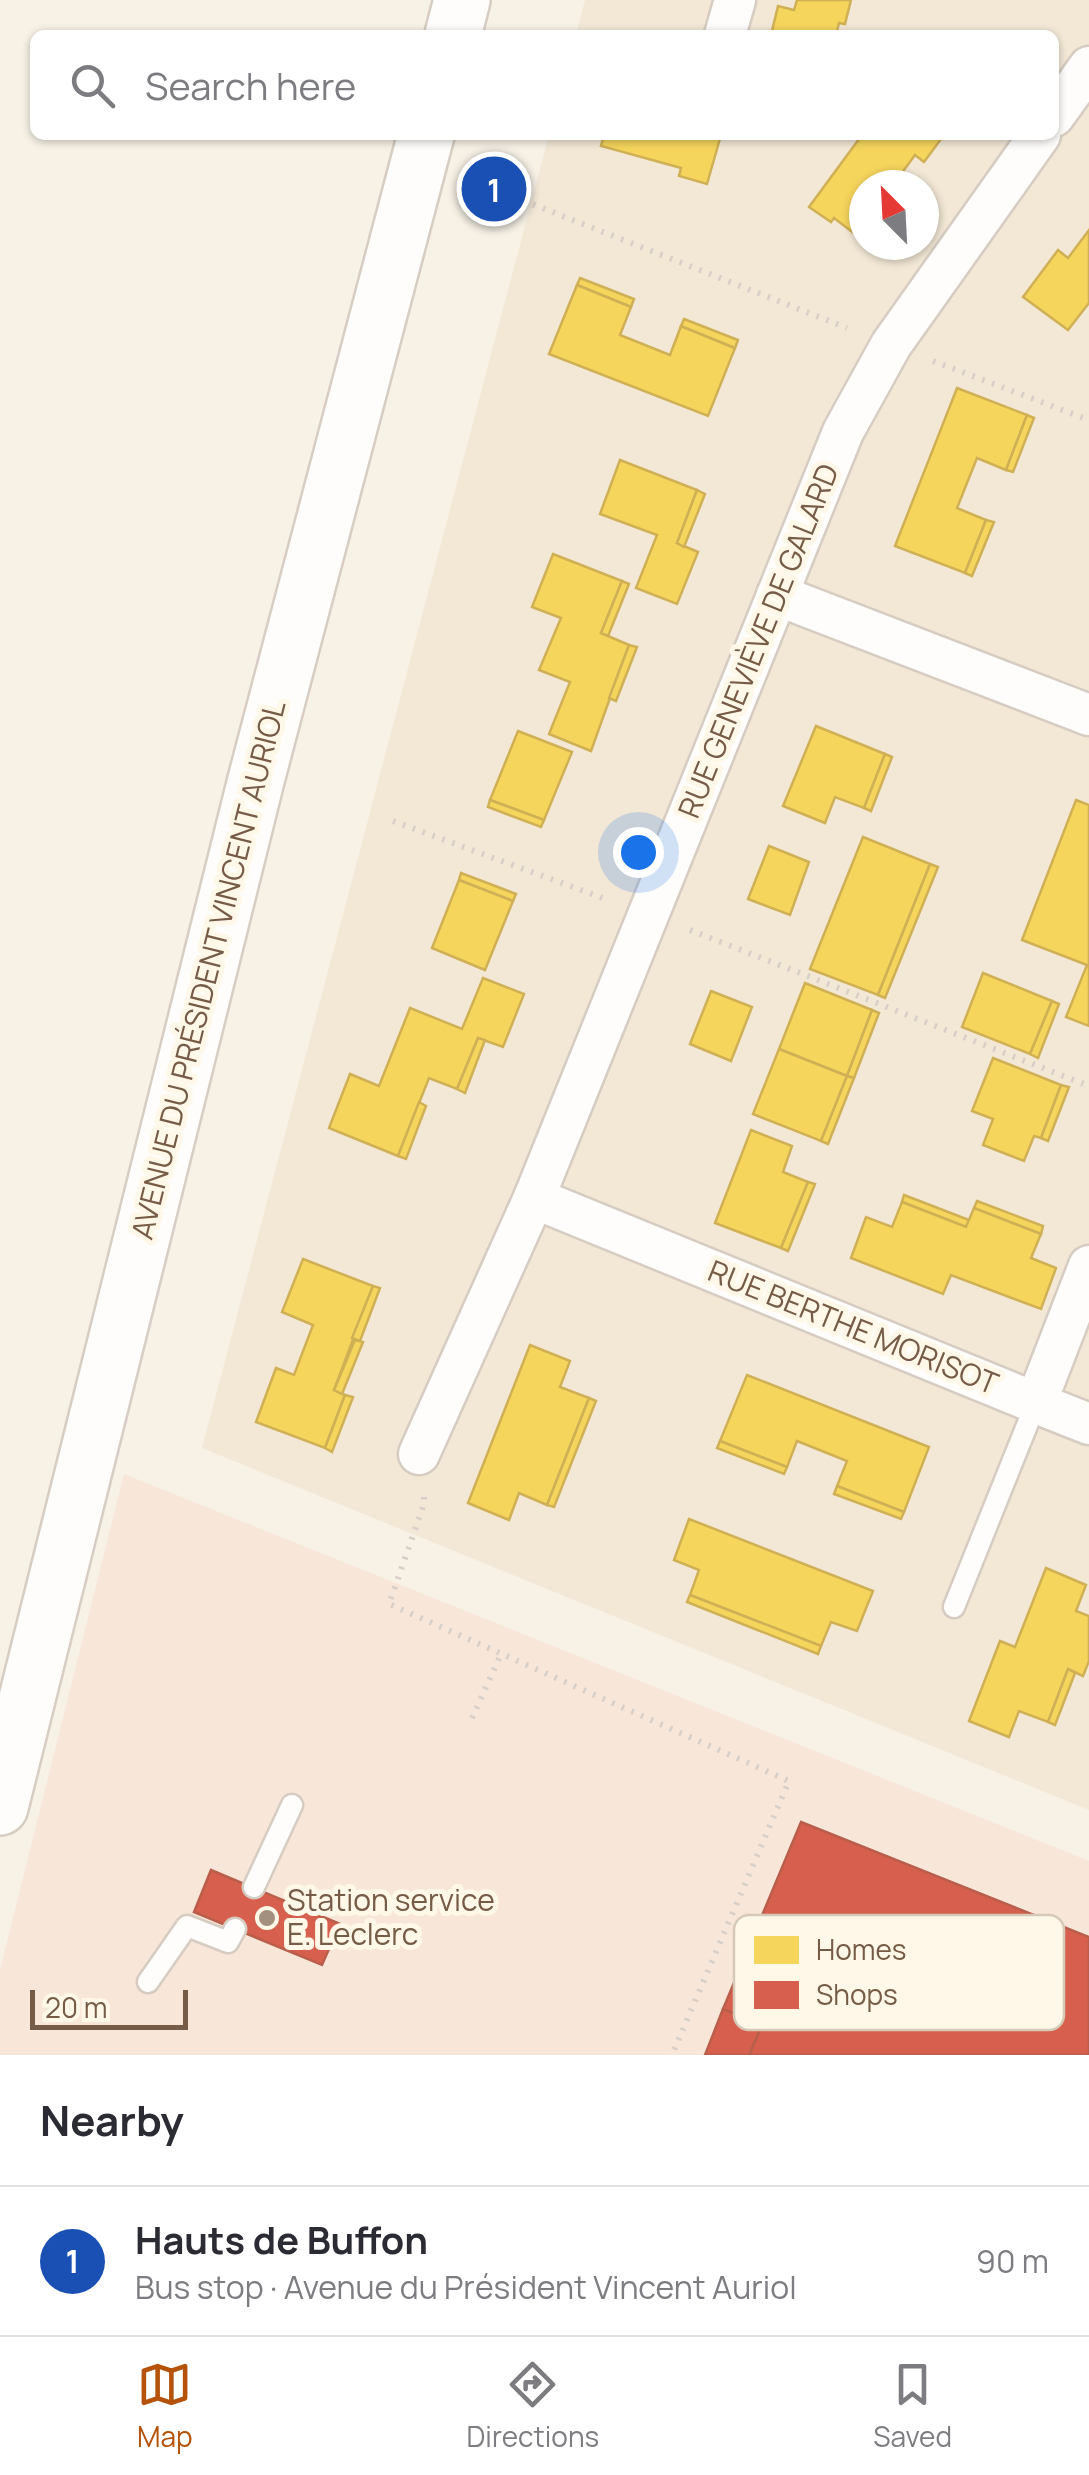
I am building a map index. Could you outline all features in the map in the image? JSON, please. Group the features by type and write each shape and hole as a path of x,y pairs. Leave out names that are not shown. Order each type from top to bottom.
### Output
{"main road":[{"path":"454,30 462,0"},
{"name":"AVENUE DU PRÉSIDENT VINCENT AURIOL","path":"0,1808 260,763 425,140"}],"street":[{"path":"727,30 736,0"},
{"path":"1059,109 1089,67"},
{"name":"RUE GENEVIÈVE DE GALARD","path":"419,1454 534,1198 844,432 890,345 1036,140"},
{"path":"778,595 1089,716"},
{"name":"RUE BERTHE MORISOT","path":"534,1198 1036,1403 1089,1266"},
{"path":"1036,1403 1089,1424"}],"lane":[{"path":"954,1607 1036,1403"},
{"path":"254,1887 292,1805"},
{"path":"148,1982 187,1926 228,1942 234,1928"}],"path":[{"path":"494,189 1089,420"},
{"path":"392,822 649,914 1089,1086"},
{"path":"419,1454 424,1504 389,1604 789,1781 672,2055"},
{"path":"472,1718 501,1654"}],"shaded area":[{"path":"585,0 1089,0 1089,1810 202,1448 548,140 1059,140 1059,30 577,30"},
{"path":"124,1474 1089,1861 1089,2055 0,2055 0,1970"}],"building: Homes":[{"path":"797,0 851,0 845,24 839,23 837,30 772,30 778,6 794,10"},
{"path":"603,140 720,140 707,184 679,176 681,168 601,146"},
{"path":"858,140 940,140 924,162 915,155 904,170 849,170 849,230 834,218 831,222 809,207"},
{"path":"1089,230 1089,303 1068,330 1023,297 1058,250 1068,258"},
{"path":"580,278 634,299 631,307 577,285"},
{"path":"577,285 631,307 620,335 670,355 681,326 735,348 708,416 549,354"},
{"path":"684,319 738,340 735,348 681,326"},
{"path":"957,388 1027,415 1006,470 977,458 957,508 986,520 965,573 895,546"},
{"path":"1027,415 1034,418 1013,472 1006,470"},
{"path":"620,460 697,490 677,543 698,552 677,604 636,588 657,535 600,514"},
{"path":"697,490 705,494 684,547 677,543"},
{"path":"986,520 994,522 972,576 965,573"},
{"path":"553,554 622,581 601,633 629,645 591,751 549,734 570,682 539,670 561,618 532,607"},
{"path":"622,581 629,584 608,636 601,633"},
{"path":"629,645 637,647 616,701 609,698"},
{"path":"816,726 885,754 864,808 835,797 825,823 783,806"},
{"path":"518,731 572,752 544,820 490,800"},
{"path":"885,754 892,757 871,811 864,808"},
{"path":"490,800 544,820 541,827 488,807"},
{"path":"1076,800 1089,805 1089,1026 1066,1017 1087,965 1022,940"},
{"path":"863,837 930,864 878,995 810,969"},
{"path":"769,846 809,862 790,915 748,899"},
{"path":"930,864 938,867 885,998 878,995"},
{"path":"461,873 516,894 513,901 459,880"},
{"path":"459,880 513,901 485,970 432,948"},
{"path":"983,973 1052,1001 1030,1054 962,1027"},
{"path":"483,978 524,994 503,1047 478,1038 457,1089 429,1078 398,1156 329,1128 350,1074 379,1086 410,1008 462,1029"},
{"path":"805,983 872,1010 847,1076 779,1049"},
{"path":"711,991 752,1007 731,1061 690,1044"},
{"path":"1052,1001 1059,1004 1038,1058 1030,1054"},
{"path":"872,1010 879,1013 854,1078 847,1076"},
{"path":"478,1038 485,1040 465,1093 457,1089"},
{"path":"779,1049 847,1076 821,1141 753,1114"},
{"path":"993,1058 1061,1085 1041,1138 1034,1136 1024,1161 983,1145 993,1119 972,1111"},
{"path":"847,1076 854,1078 828,1144 821,1141"},
{"path":"1061,1085 1069,1087 1048,1141 1041,1138"},
{"path":"419,1102 426,1106 406,1159 398,1156"},
{"path":"751,1130 792,1146 783,1172 808,1182 781,1248 715,1223"},
{"path":"808,1182 815,1184 788,1251 781,1248"},
{"path":"904,1195 969,1220 966,1227 902,1202"},
{"path":"977,1201 1043,1226 1041,1234 974,1208"},
{"path":"902,1202 966,1227 974,1208 1041,1234 1031,1258 1056,1268 1041,1309 951,1275 943,1294 851,1258 866,1217 892,1227"},
{"path":"303,1259 373,1286 334,1390 345,1395 325,1448 256,1422 276,1368 294,1375 313,1325 282,1312"},
{"path":"373,1286 380,1288 360,1341 352,1338"},
{"path":"355,1340 363,1342 342,1394 334,1390"},
{"path":"530,1345 570,1361 560,1387 589,1398 547,1505 519,1493 509,1520 468,1503"},
{"path":"747,1375 929,1447 904,1512 837,1486 847,1461 797,1441 787,1467 720,1441"},
{"path":"345,1395 353,1397 332,1452 325,1448"},
{"path":"589,1398 596,1401 554,1507 547,1505"},
{"path":"720,1441 787,1467 784,1474 717,1448"},
{"path":"837,1486 904,1512 901,1519 834,1494"},
{"path":"689,1519 873,1591 857,1631 831,1622 821,1646 690,1595 699,1570 674,1560"},
{"path":"1046,1568 1086,1585 1076,1611 1089,1616 1089,1661 1083,1676 1068,1669 1048,1722 1019,1711 1009,1737 969,1721 1000,1641 1015,1647"},
{"path":"690,1595 821,1646 818,1654 687,1602"},
{"path":"1068,1669 1075,1673 1055,1725 1048,1722"}],"building: Shops":[{"path":"801,1822 1034,1915 762,1915"},
{"name":"Station service E. Leclerc","path":"211,1870 340,1924 322,1965 194,1912"},
{"path":"1064,1927 1089,1937 1089,2055 749,2055 760,2030 1064,2030"},
{"path":"734,1983 734,2014 723,2009"},
{"path":"723,2009 734,2014 734,2030 760,2030 749,2055 705,2055"}],"place":[{"name":"Hauts de Buffon","path":"494,189"},
{"name":"Station service E. Leclerc","path":"267,1918"}]}
